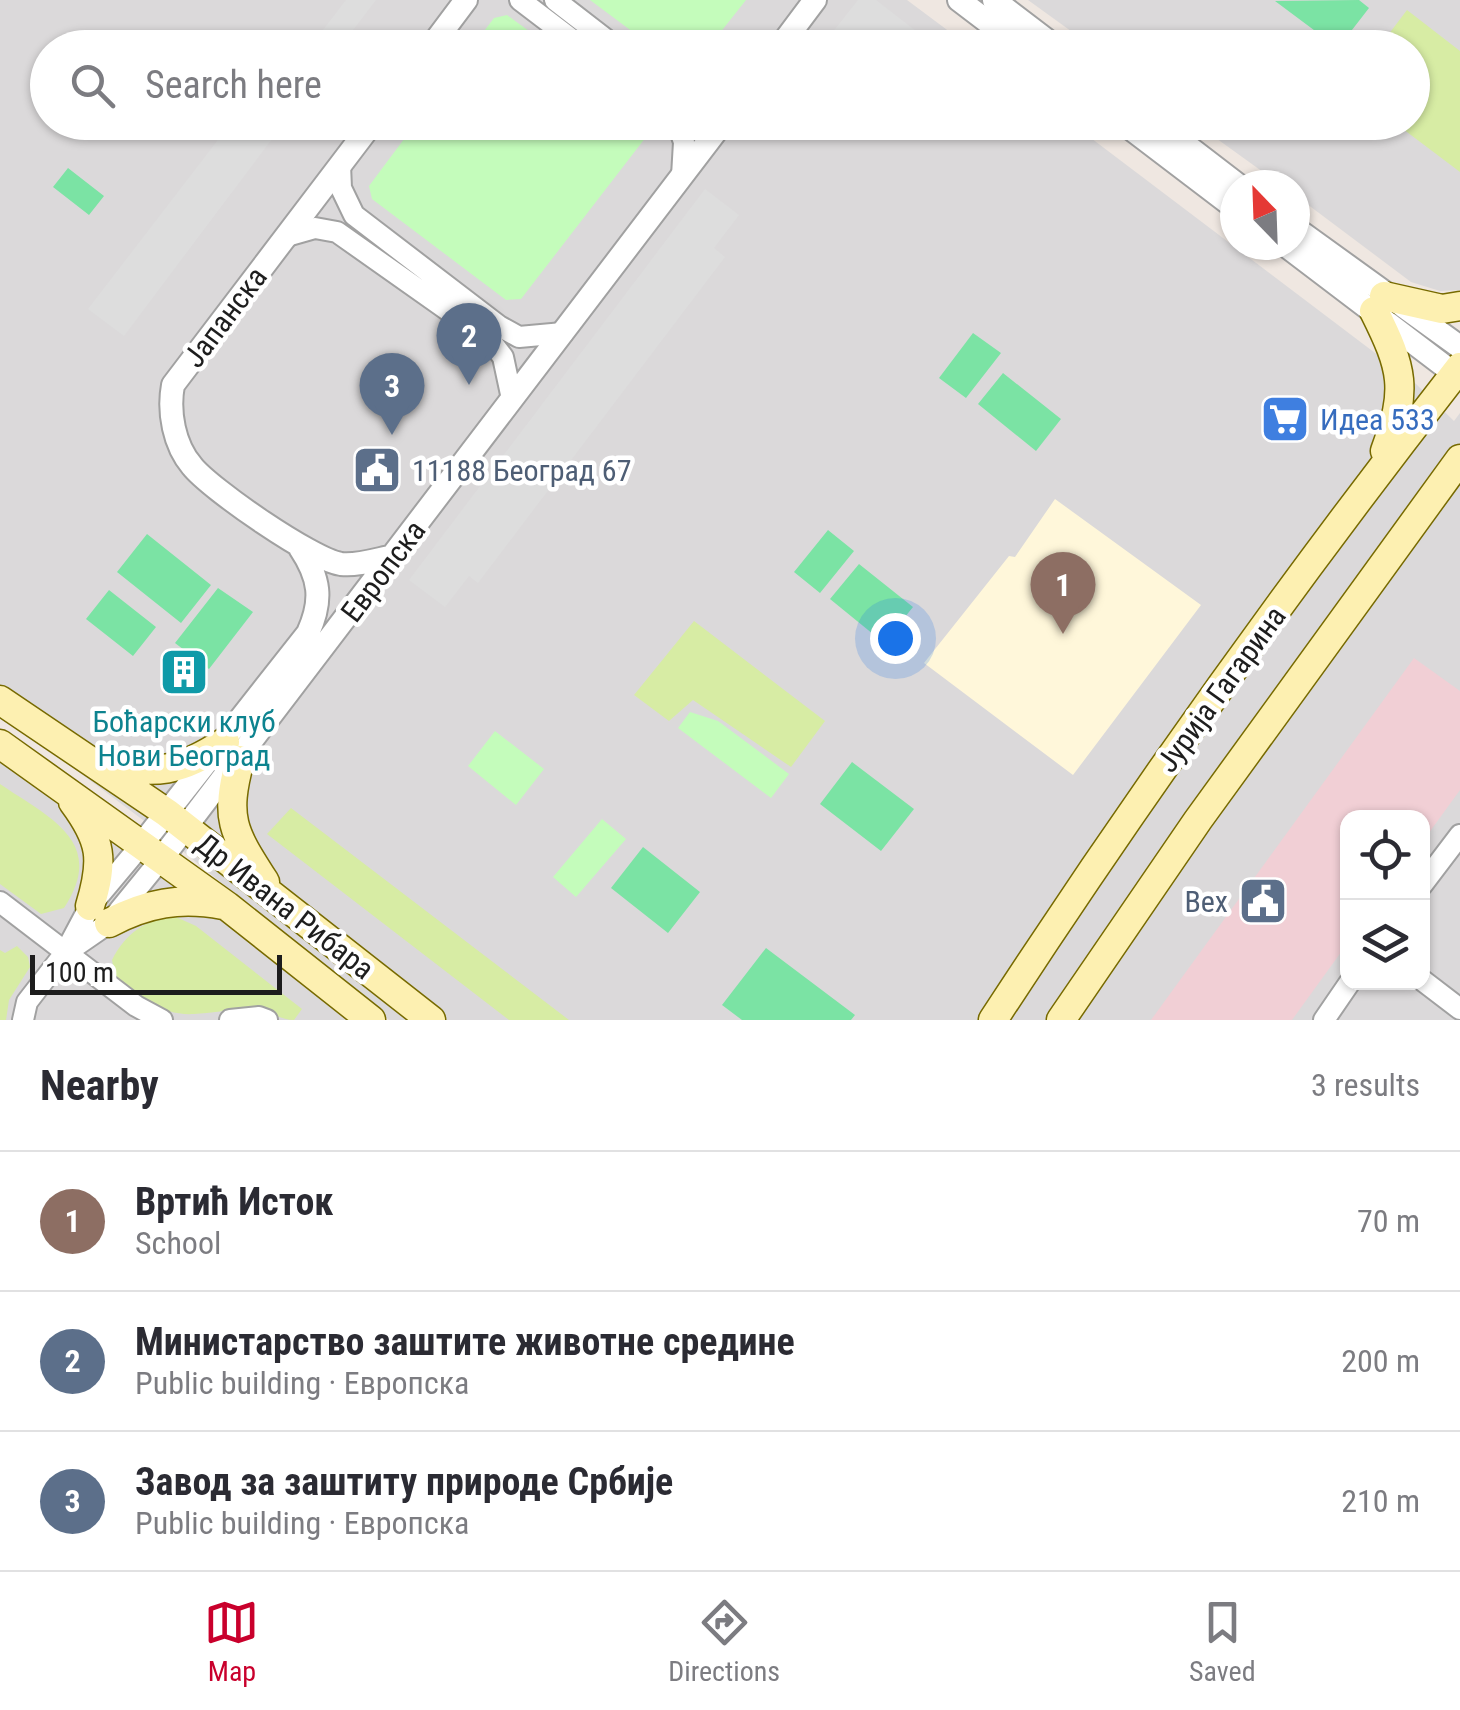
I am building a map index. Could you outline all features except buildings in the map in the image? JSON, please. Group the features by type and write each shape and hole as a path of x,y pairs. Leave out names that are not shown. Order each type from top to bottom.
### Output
{"main road":[{"path":"1372,481 1392,433 1401,395 1379,303 1442,309 1460,306"},
{"name":"Јурија Гагарина","path":"993,1020 1068,904 1194,726 1459,367"},
{"name":"Јурија Гагарина","path":"1060,1020 1198,820 1460,459"},
{"name":"Др Ивана Рибара","path":"0,700 176,821 431,1020"},
{"name":"Др Ивана Рибара","path":"0,744 227,906 370,1020"},
{"path":"74,750 105,764 164,771 202,756 232,751 231,814 243,846 277,900"},
{"path":"48,776 86,820 98,849 99,914 172,900 227,906"}],"street":[{"path":"444,30 466,0"},
{"path":"520,0 559,30"},
{"path":"555,0 594,30"},
{"path":"959,0 998,30"},
{"path":"994,0 1033,30"},
{"path":"793,30 815,3"},
{"name":"Јапанска","path":"360,140 173,385 172,412 180,444 192,468 298,545 338,564 394,556"},
{"path":"682,176 683,140"},
{"name":"Европска","path":"176,821 394,556 709,140"},
{"path":"1146,140 1220,197"},
{"path":"1179,140 1220,171"},
{"path":"340,166 340,188 354,216 484,314 519,337 563,333"},
{"path":"287,236 301,229 337,232 490,340 504,356 512,399"},
{"path":"1310,241 1459,367"},
{"path":"1310,260 1379,303"},
{"name":"Јапанска","path":"298,545 320,590 315,616"},
{"name":"Европска","path":"232,751 315,616"},
{"name":"Др Ивана Рибара","path":"23,1020 27,1002 176,821"},
{"path":"1430,874 1460,835"},
{"path":"0,902 136,1006 162,1020"},
{"path":"1430,986 1460,1010"},
{"path":"1324,1020 1345,990"},
{"path":"230,1020 267,1020"}],"shaded area":[{"path":"0,0 907,0 947,30 30,30 30,140 1093,140 1220,236 1220,260 1252,260 1416,384 1454,421 1460,413 1460,1020 389,1020 163,835 0,713"},
{"path":"346,0 376,0 353,30 323,30"},
{"path":"858,0 876,0 915,30 834,30"},
{"path":"1028,0 1460,0 1460,290 1440,291 1411,282 1310,206 1310,170 1260,170 1219,140 1430,140 1430,30 1069,30"},
{"path":"218,140 271,140 124,336 88,309"},
{"path":"705,189 739,215 714,248 725,257 478,583 469,576 445,607 409,580"},
{"path":"1055,499 1201,605 1073,775 924,663 1009,556 1015,557"},
{"path":"1414,658 1460,691 1460,790 1430,831 1430,810 1340,810 1340,954 1292,1020 1151,1020"},
{"path":"0,752 361,1020 0,1020"}],"green space":[{"path":"590,0 746,0 722,30 630,30"},
{"path":"1359,0 1369,8 1352,30 1314,30 1275,1"},
{"path":"1407,10 1460,51 1460,172 1418,140 1430,140 1430,30 1392,30"},
{"path":"507,15 528,30 485,30 494,18"},
{"path":"403,140 644,140 521,299 506,300 372,199 369,186"},
{"path":"68,168 104,196 89,215 53,187"},
{"path":"973,333 1001,353 966,398 939,378"},
{"path":"1003,373 1061,419 1036,451 978,404"},
{"path":"828,530 854,551 820,593 794,572"},
{"path":"147,534 211,585 181,623 117,572"},
{"path":"859,564 913,607 884,643 830,599"},
{"path":"218,588 253,612 209,669 175,643"},
{"path":"109,590 156,627 133,656 86,619"},
{"path":"694,621 825,721 791,767 693,700 669,721 634,695"},
{"path":"690,712 718,721 789,774 771,798 678,728"},
{"path":"495,731 544,769 516,805 468,766"},
{"path":"852,762 914,809 881,851 820,804"},
{"path":"0,784 53,820 76,848 76,885 64,908 41,914 0,884"},
{"path":"291,808 569,1020 509,1020 267,834"},
{"path":"602,819 626,839 576,897 553,877"},
{"path":"643,847 700,892 668,933 611,888"},
{"path":"176,917 196,926 302,1009 294,1020 257,1010 172,1012 116,980 112,960 123,942 146,924"},
{"path":"17,946 28,957 30,967 9,1000 6,1020 0,1020 0,950 5,953"},
{"path":"766,948 855,1015 851,1020 742,1020 722,1005"}],"place":[{"name":"Министарство заштите животне средине","path":"469,385"},
{"name":"Идеа 533","path":"1285,419"},
{"name":"Завод за заштиту природе Србије","path":"392,435"},
{"name":"11188 Београд 67","path":"377,470"},
{"name":"Вртић Исток","path":"1063,634"},
{"name":"Боћарски клуб Нови Београд","path":"184,672"},
{"name":"Bex","path":"1263,901"}]}
